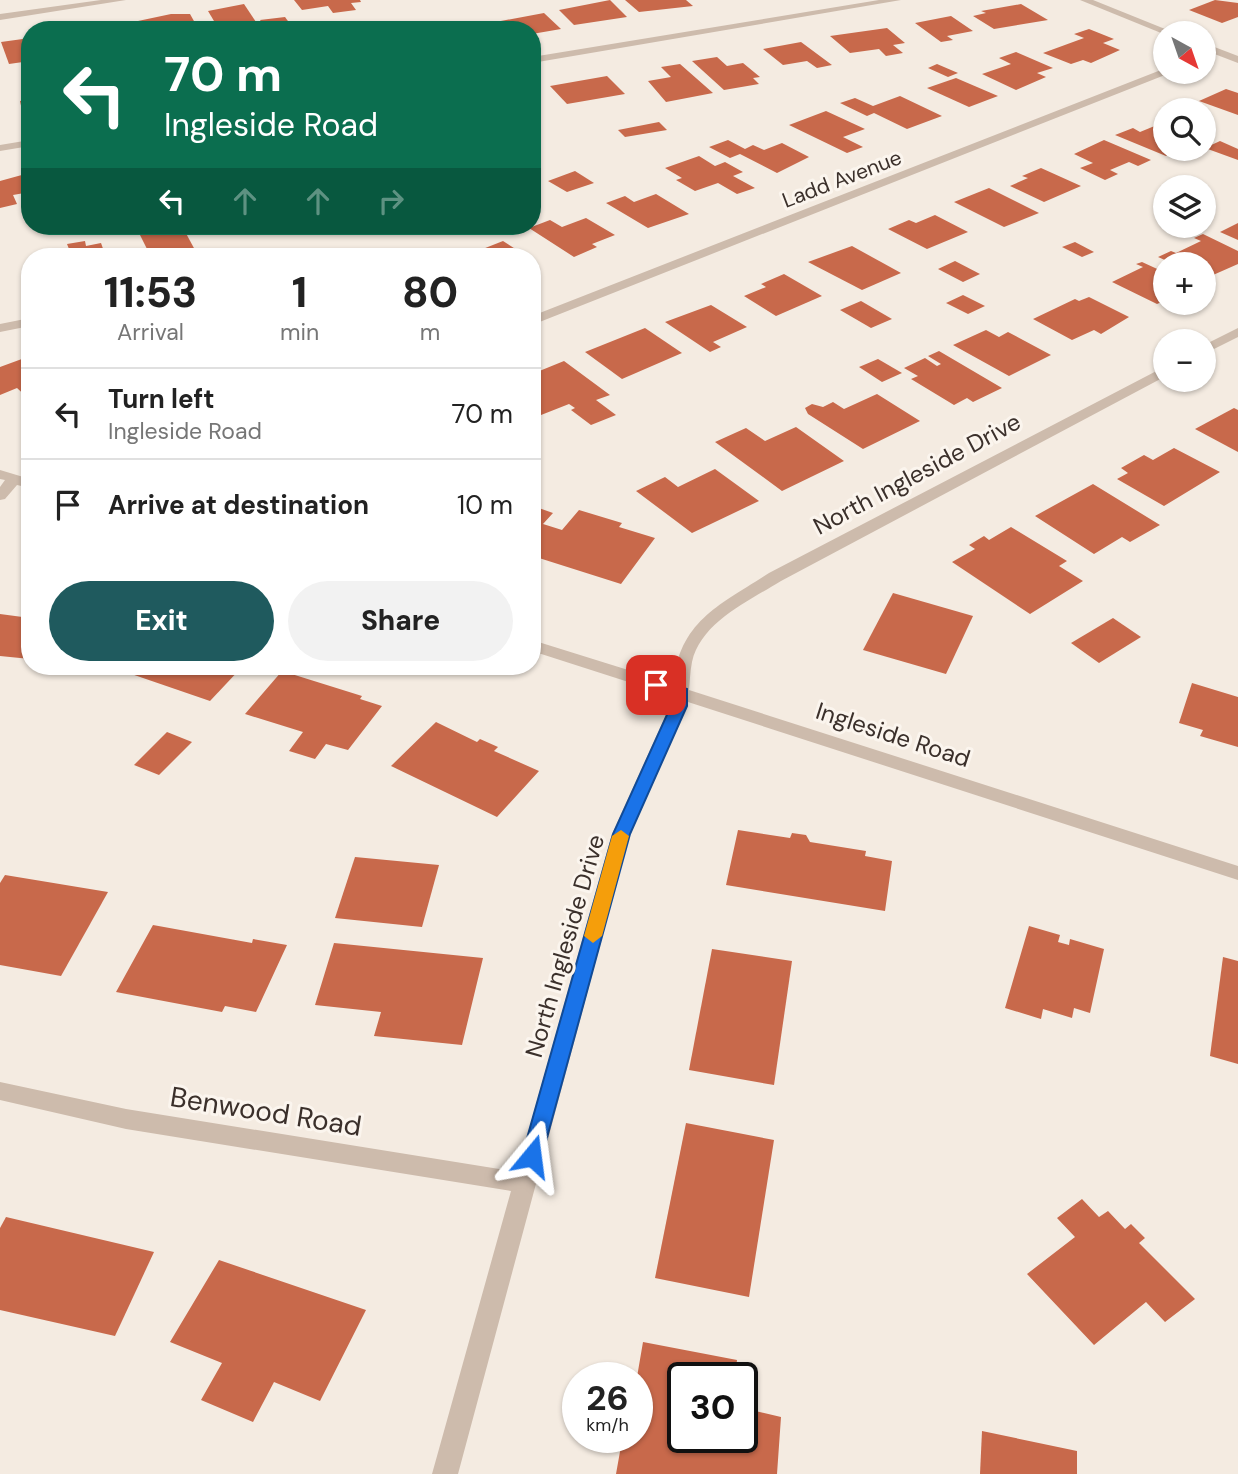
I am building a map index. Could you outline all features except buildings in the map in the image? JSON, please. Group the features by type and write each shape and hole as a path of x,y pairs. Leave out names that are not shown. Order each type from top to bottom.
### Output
{"street":[{"path":"0,17 121,0"},
{"path":"541,59 896,0"},
{"path":"1086,0 1153,26"},
{"path":"1217,51 1238,60"},
{"name":"Ladd Avenue","path":"541,317 1153,76"},
{"path":"0,148 21,144"},
{"path":"0,328 21,324"},
{"path":"1216,344 1238,332"},
{"name":"North Ingleside Drive","path":"445,1474 621,834 679,706 684,660 699,631 717,615 775,577 1153,377"},
{"path":"0,496 7,476"},
{"name":"Ingleside Road","path":"541,648 1238,873"},
{"name":"Benwood Road","path":"0,1091 126,1119 524,1182"}],"slow traffic":[{"path":"593,936 621,836"}],"route":[{"path":"532,1156 621,834 655,753 679,706 681,693 656,685"}]}
